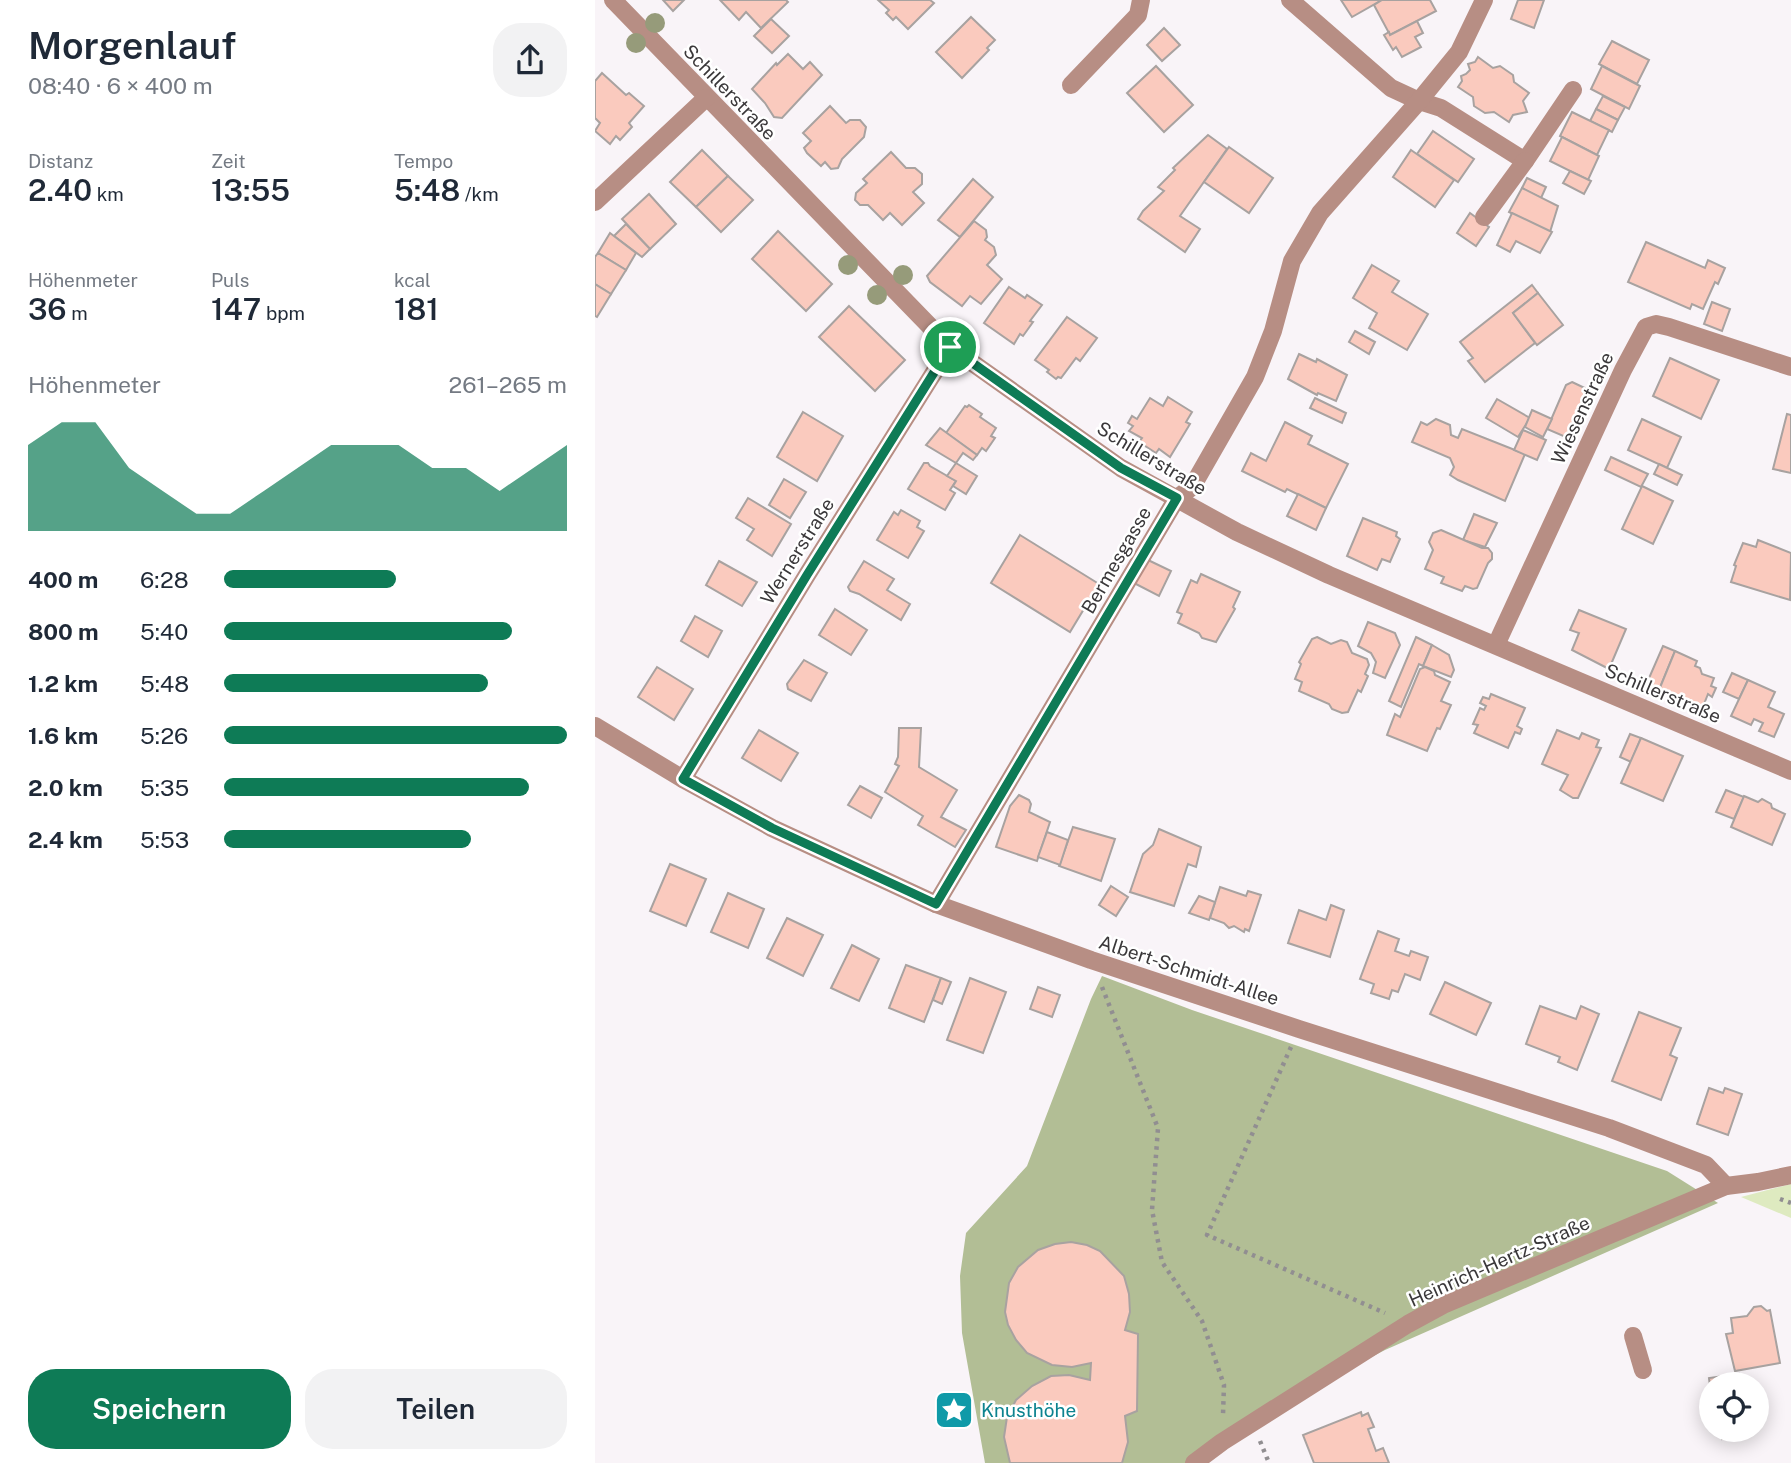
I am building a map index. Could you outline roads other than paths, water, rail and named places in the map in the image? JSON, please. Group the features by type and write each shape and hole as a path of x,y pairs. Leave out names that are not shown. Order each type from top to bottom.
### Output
{"street":[{"name":"Schillerstraße","path":"613,0 950,347 1121,468 1237,532 1295,559 1791,771"},
{"path":"1071,85 1138,15 1141,0"},
{"path":"1290,0 1391,88 1419,101 1441,107 1525,161"},
{"name":"Bermesgasse","path":"936,904 1177,498 1192,487 1255,377 1273,331 1292,261 1319,213 1459,52 1484,0"},
{"path":"1484,217 1573,90"},
{"path":"595,202 706,98"},
{"name":"Wiesenstraße","path":"1496,645 1623,370 1646,327 1656,324 1668,327 1791,366"},
{"name":"Wernerstraße","path":"683,779 950,347"},
{"name":"Albert-Schmidt-Allee","path":"595,726 772,828 936,904 1091,960 1609,1128 1706,1165 1726,1186"},
{"path":"1726,1186 1791,1175"},
{"name":"Heinrich-Hertz-Straße","path":"1194,1463 1222,1442 1408,1324 1443,1305 1726,1186"},
{"path":"1633,1336 1643,1370"}],"place":[{"name":"Knusthöhe","path":"954,1410"}]}
